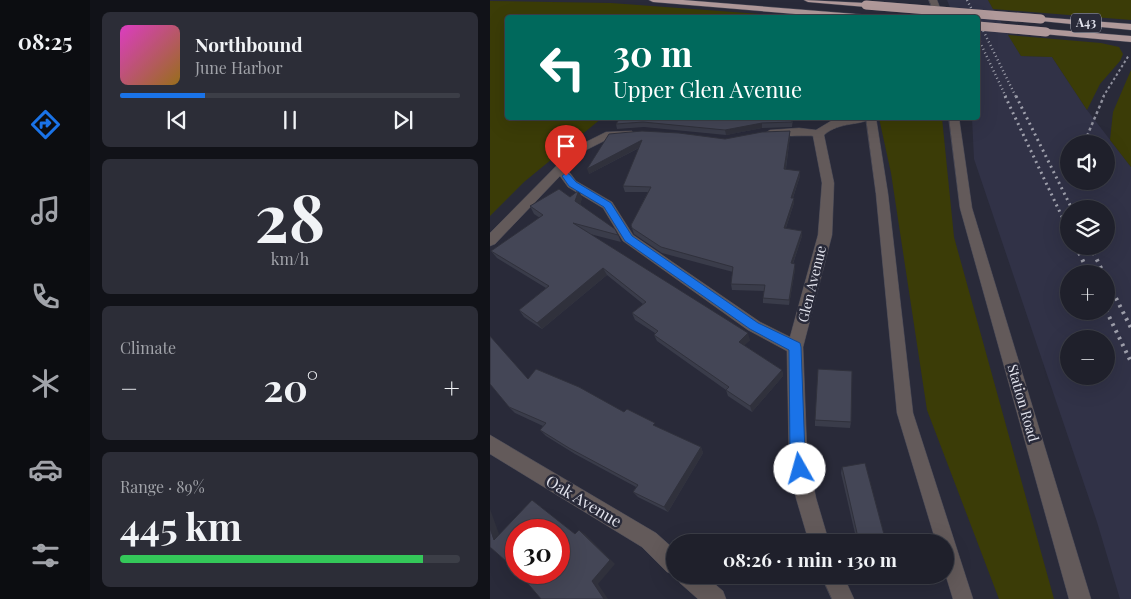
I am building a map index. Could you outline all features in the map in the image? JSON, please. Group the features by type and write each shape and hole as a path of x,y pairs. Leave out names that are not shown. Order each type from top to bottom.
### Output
{"highway":[{"path":"654,0 850,15"},
{"name":"A43","path":"808,0 1131,27"},
{"name":"A43","path":"980,26 1131,39"}],"street":[{"path":"933,0 939,15"},
{"path":"762,133 798,131 818,134 832,120"},
{"name":"Station Road","path":"954,120 966,208 1080,599"},
{"path":"490,240 578,150 610,134 635,132"},
{"name":"Glen Avenue","path":"817,534 806,498 798,454 795,347 825,235 828,183 818,134"},
{"path":"560,168 572,184 608,205 628,238 754,326 795,347"},
{"name":"Oak Avenue","path":"490,444 649,540 666,556"},
{"path":"698,584 715,599"},
{"path":"836,584 843,599"}],"lane":[{"path":"870,120 882,194 905,413 963,599"}],"path":[{"path":"1087,135 1104,95 1131,51"}],"shaded area":[{"path":"947,0 988,0 1021,56 1052,57 1087,110 1106,135 1060,135 1060,190 1115,190 1115,146 1131,167 1131,599 1120,599 1097,522 974,159 972,120 980,120 980,15 953,15"},
{"path":"988,0 1131,0 1131,20 993,9"},
{"path":"490,1 611,3 775,15 505,15 505,120 600,120 524,182 490,216"},
{"path":"1008,35 1101,43 1119,47 1123,54 1120,61 1100,84 1087,110 1052,57 1021,56"},
{"path":"1131,70 1131,167 1115,146 1115,135 1111,135 1113,112"},
{"path":"879,120 942,120 954,237 1054,599 999,599 927,410 891,173"}],"building":[{"path":"619,120 792,120 792,122 762,123 725,130 643,122 616,124"},
{"path":"642,131 679,133 725,139 762,132 790,131 784,169 800,171 791,198 794,198 784,228 802,231 791,263 795,264 789,300 763,298 765,285 731,284 733,267 661,247 632,228 631,225 651,187 623,186 642,140 587,169 609,134"},
{"path":"559,189 570,197 579,190 575,201 615,229 618,235 573,223 748,333 739,342 782,370 750,406 726,390 729,387 654,335 658,331 632,313 646,302 603,268 537,323 519,310 549,286 491,251 543,215 530,206"},
{"path":"490,336 528,379 536,369 579,387 624,412 627,409 655,423 653,425 701,447 664,507 633,492 638,485 569,448 540,430 546,423 509,407 490,384"},
{"path":"818,369 852,371 851,422 815,420"},
{"path":"865,463 884,534 857,534 842,467"},
{"path":"532,500 556,519 514,519"},
{"path":"490,528 494,540 505,528 505,560 490,547"},
{"path":"570,530 575,534 579,530 610,560 592,581 604,599 541,599 528,584 570,584"}],"railway":[{"path":"967,0 974,15"},
{"path":"980,24 1016,97"},
{"path":"980,42 1006,97"},
{"path":"1005,96 1060,212"},
{"path":"1016,96 1068,200"},
{"path":"1080,255 1085,265"},
{"path":"1094,255 1100,265"},
{"path":"1115,296 1131,328"},
{"path":"1111,320 1131,362"}],"route":[{"path":"566,176 572,184 608,205 628,238 754,326 795,347 800,469"}]}
